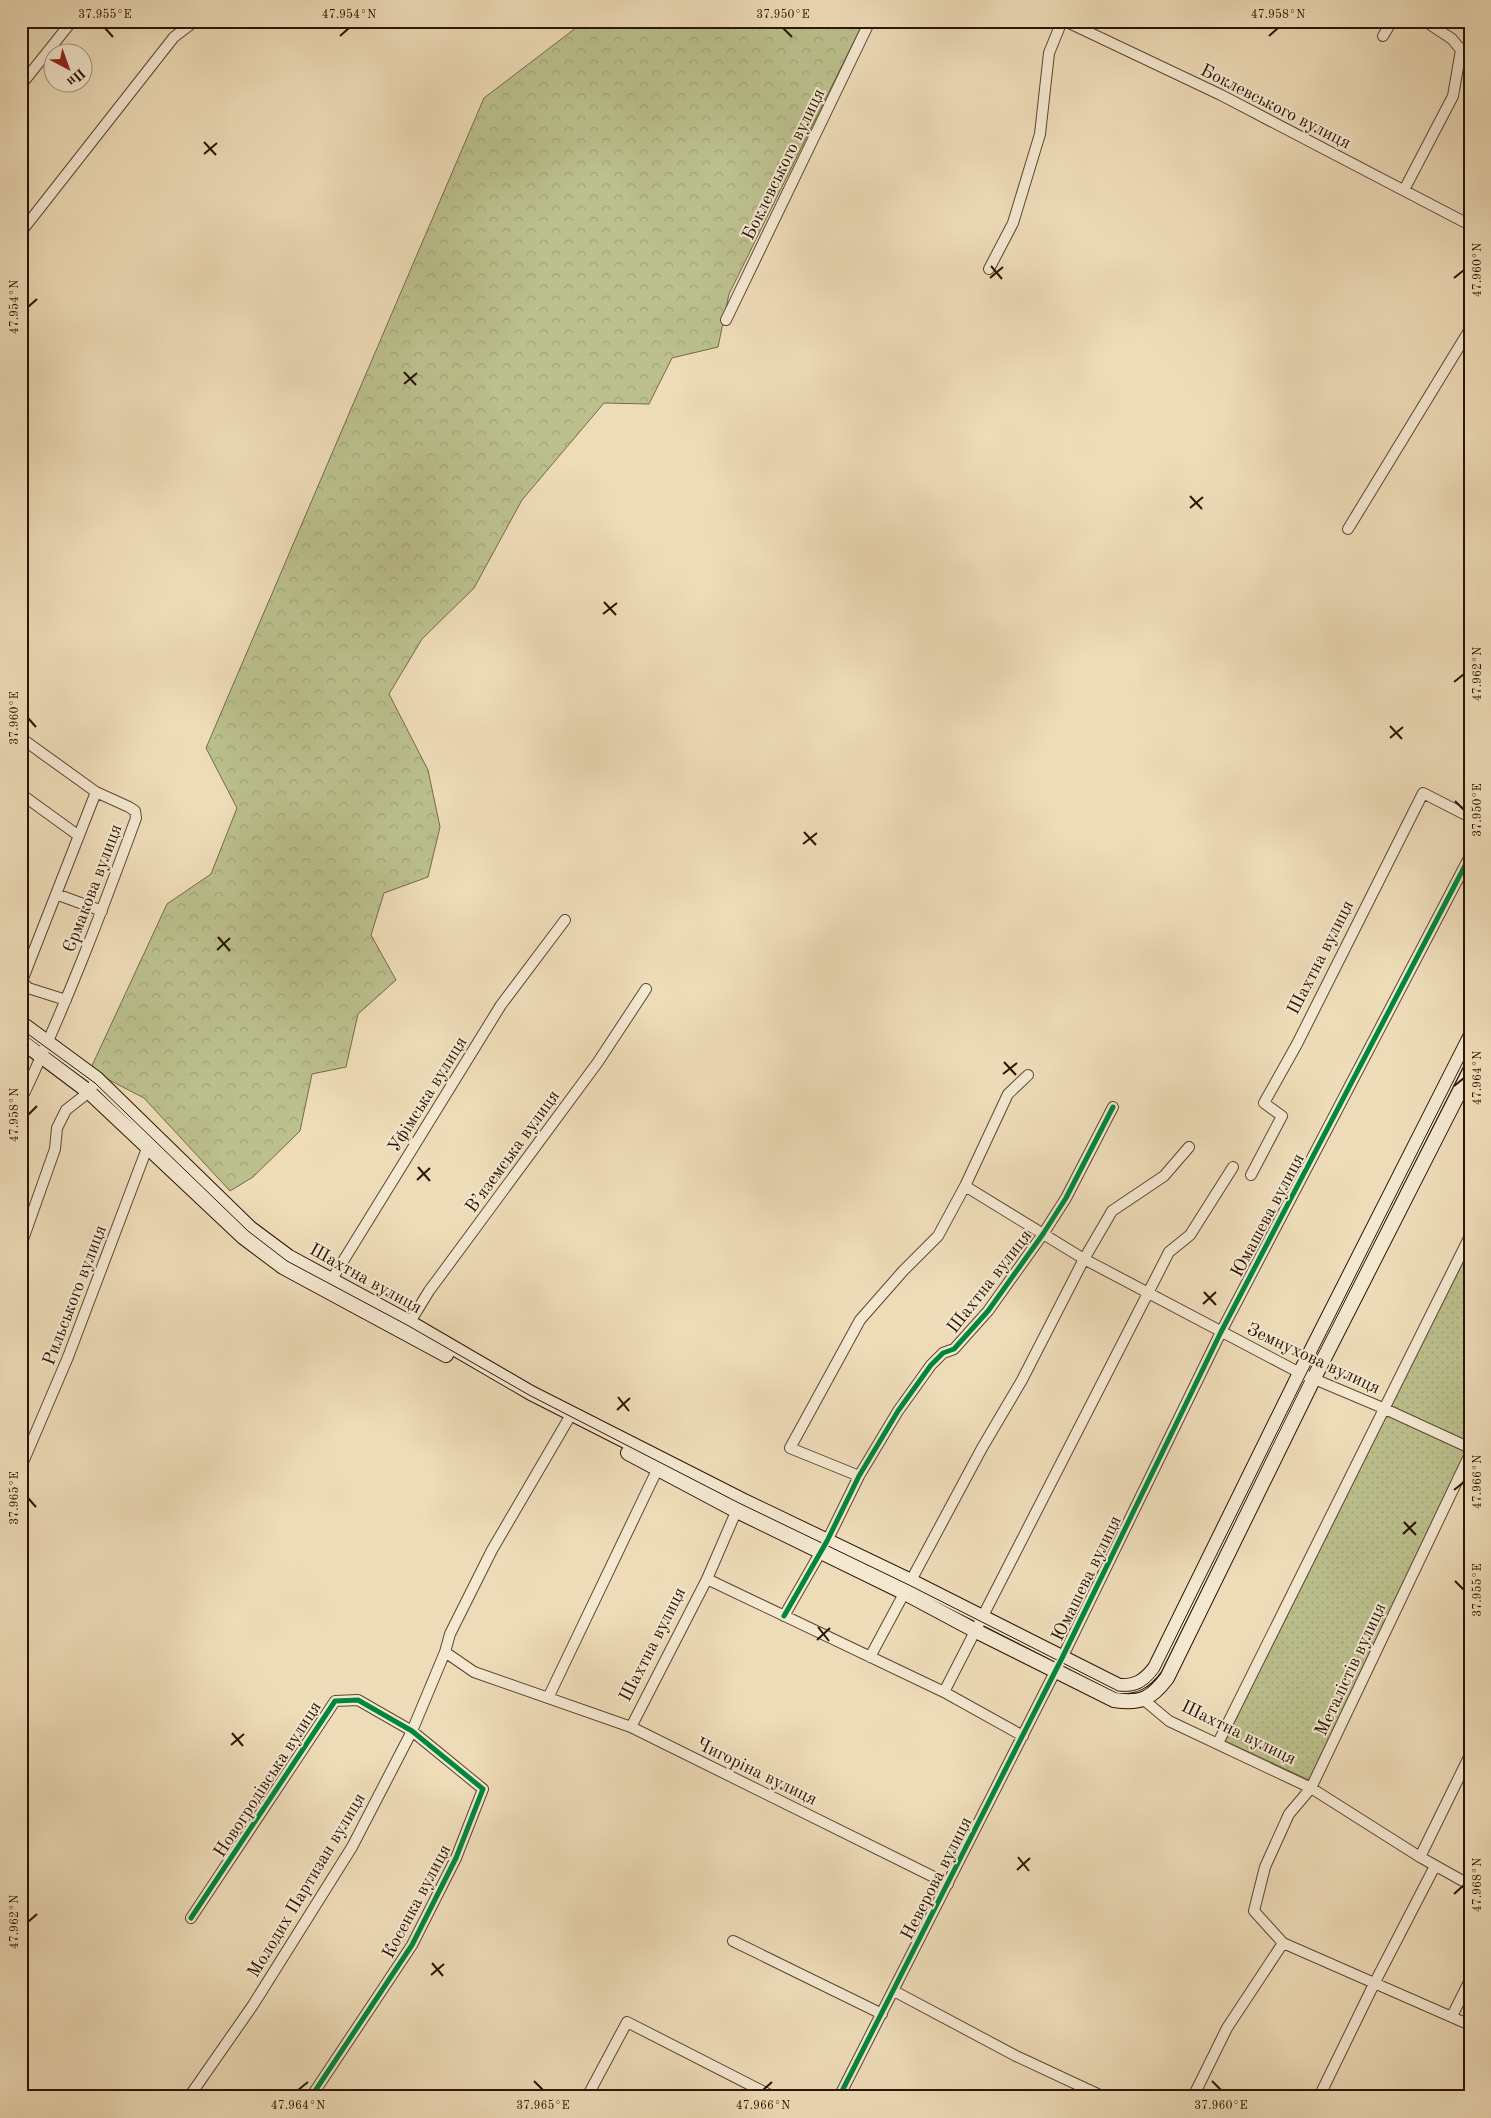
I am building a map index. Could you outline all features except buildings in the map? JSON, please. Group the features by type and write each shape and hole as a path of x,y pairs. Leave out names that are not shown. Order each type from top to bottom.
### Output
{"main road":[{"name":"Шахтна вулиця","path":"21,1023 97,1079 250,1228 329,1285 570,1417 658,1468 908,1587 984,1617 1114,1700 1129,1702 1144,1700"},
{"path":"1300,1373 1470,1037"},
{"name":"Шахтна вулиця","path":"21,1041 89,1092 243,1237 283,1267 329,1285"},
{"path":"1144,1700 1157,1691 1166,1678 1470,1071"},
{"name":"Шахтна вулиця","path":"908,1587 976,1631 1059,1664 1119,1686 1135,1685 1147,1679 1155,1668 1300,1373"},
{"name":"Шахтна вулиця","path":"570,1417 739,1505"}],"street":[{"path":"21,85 72,21"},
{"path":"21,232 174,37 194,21"},
{"name":"Боклевського вулиця","path":"726,320 870,21"},
{"path":"989,269 1013,223 1040,134 1049,53 1063,21"},
{"name":"Боклевського вулиця","path":"1063,21 1221,95 1470,225"},
{"path":"1383,36 1392,21"},
{"path":"1404,190 1453,96 1465,47 1425,21"},
{"path":"1348,529 1470,329"},
{"name":"Єрмакова вулиця","path":"21,738 96,792 129,807 135,812 136,818 102,912 42,1056 21,1100"},
{"path":"66,1000 28,988 22,981 96,792"},
{"name":"Шахтна вулиця","path":"1251,1175 1282,1116 1264,1102 1298,1044 1423,793 1470,817"},
{"path":"21,794 79,836"},
{"name":"Юмашева вулиця","path":"1059,1664 1221,1332 1470,856"},
{"path":"56,894 102,912"},
{"name":"Уфімська вулиця","path":"329,1285 501,1005 565,920"},
{"name":"В’яземська вулиця","path":"407,1327 429,1291 598,1062 646,989"},
{"path":"859,1476 790,1448 860,1320 903,1271 938,1236 965,1186 1008,1094 1028,1075"},
{"path":"21,1245 55,1150 57,1128 66,1110 89,1092 97,1079"},
{"name":"Шахтна вулиця","path":"784,1616 859,1476 898,1411 931,1365 943,1353 954,1349 988,1310 1043,1234 1066,1198 1113,1107"},
{"name":"Рильського вулиця","path":"21,1467 68,1357 153,1133"},
{"path":"870,1657 982,1448 1022,1380 1084,1259 1112,1210 1164,1176 1188,1147"},
{"path":"944,1692 1169,1252 1190,1235 1233,1167"},
{"name":"Земнухова вулиця","path":"965,1186 1084,1259 1300,1373 1470,1448"},
{"path":"1218,1744 1383,1408 1470,1236"},
{"path":"445,1652 450,1634 492,1550 526,1489 570,1417"},
{"name":"Металістів вулиця","path":"1283,1943 1254,1911 1265,1867 1289,1814 1312,1788 1470,1454"},
{"path":"548,1698 658,1468"},
{"name":"Шахтна вулиця","path":"631,1727 706,1579 739,1505"},
{"name":"Шахтна вулиця","path":"706,1579 944,1692 1023,1736"},
{"name":"Чигоріна вулиця","path":"445,1652 474,1672 631,1727 948,1884"},
{"name":"Молодих Партизан вулиця","path":"189,2097 253,2005 352,1847 412,1731 445,1652"},
{"name":"Неверова вулиця","path":"839,2097 1059,1664"},
{"name":"Новогродівська вулиця","path":"191,1918 335,1701 358,1700 412,1731"},
{"name":"Шахтна вулиця","path":"1144,1700 1169,1721 1312,1788 1420,1857 1470,1885"},
{"name":"Косенка вулиця","path":"311,2097 412,1946 456,1858 483,1789 412,1731"},
{"path":"1420,1857 1470,1754"},
{"path":"1319,2097 1374,1984 1435,1866"},
{"path":"733,1941 882,2014"},
{"path":"1192,2097 1227,2028 1283,1943 1374,1984 1452,2016 1470,2026"},
{"path":"1452,2016 1470,1980"},
{"path":"894,1991 1016,2056 1104,2097"},
{"path":"587,2097 627,2022 774,2097"}],"green space":[{"path":"585,21 864,21 729,294 718,347 672,358 649,404 604,403 522,500 474,588 422,639 389,694 428,770 440,827 428,877 384,893 371,935 396,980 358,1014 346,1067 312,1074 300,1131 253,1177 230,1191 144,1098 90,1070 167,904 211,874 237,808 206,748 484,98"},
{"path":"1470,1248 1470,1447 1309,1780 1223,1740"}],"tram line":[{"path":"21,1029 95,1083 248,1231 287,1261 407,1325 529,1395 739,1503 909,1585 1118,1691 1131,1691 1141,1688 1159,1671 1470,1048"}],"cycle path":[{"path":"839,2097 1062,1658 1221,1332 1470,856"},
{"path":"784,1616 827,1541 859,1476 898,1411 931,1365 943,1353 954,1349 988,1311 1043,1234 1066,1198 1113,1107"},
{"path":"191,1918 335,1701 358,1700 412,1731 483,1789 456,1858 412,1945 311,2097"}]}
